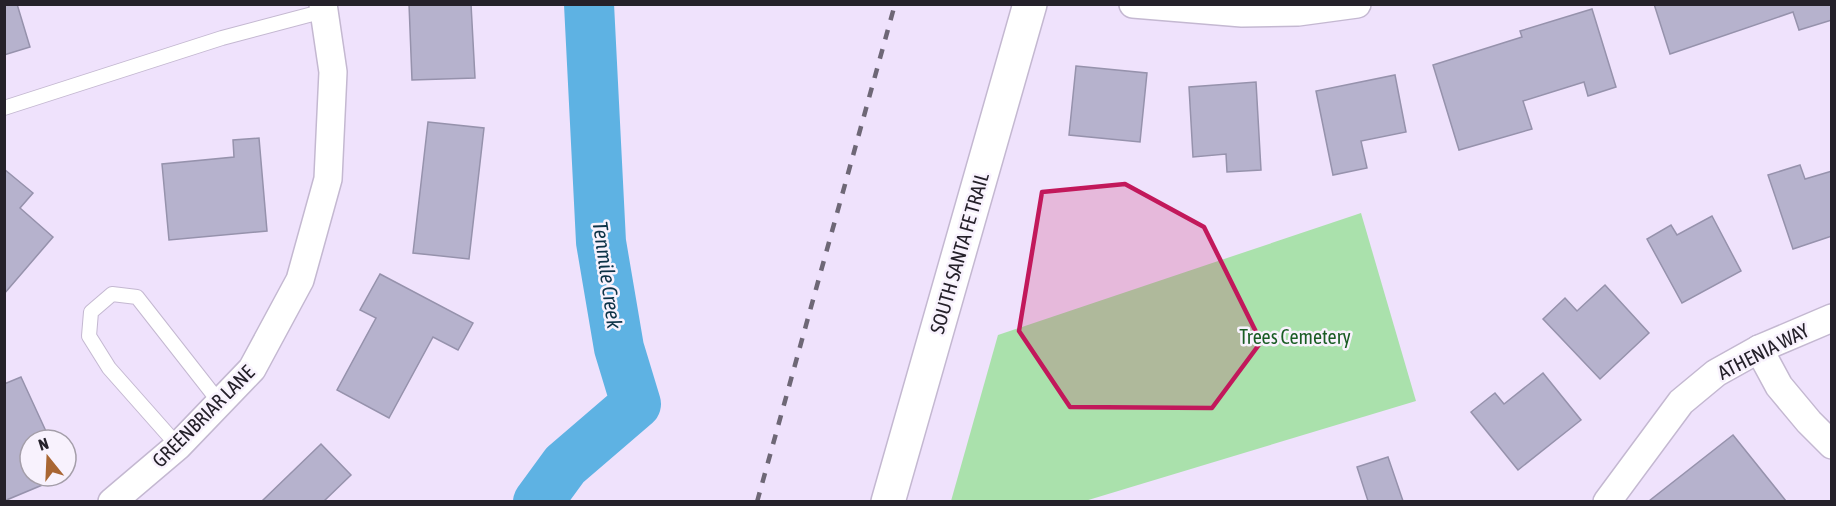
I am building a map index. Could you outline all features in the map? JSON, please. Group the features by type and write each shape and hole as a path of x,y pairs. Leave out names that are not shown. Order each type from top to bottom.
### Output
{"street":[{"name":"SOUTH SANTA FE TRAIL","path":"888,501 1030,4"},
{"path":"1133,4 1242,13 1298,12 1357,4"},
{"name":"GREENBRIAR LANE","path":"112,501 178,446 252,369 300,280 328,179 333,72 323,8"},
{"name":"ATHENIA WAY","path":"1607,501 1681,402 1716,373 1759,348 1832,318"},
{"path":"1759,348 1779,386 1832,445"}],"lane":[{"path":"4,108 323,8"},
{"path":"178,446 109,368 89,336 91,312 111,294 137,297 220,403"}],"highlighted area":[{"path":"1125,184 1204,227 1261,342 1212,408 1070,407 1019,331 1042,192"}],"green space":[{"name":"Trees Cemetery","path":"1361,213 1416,401 1085,501 951,501 998,335"}],"building":[{"path":"4,4 17,4 30,47 4,55"},
{"path":"409,4 471,4 475,78 412,80"},
{"path":"1654,4 1832,4 1832,20 1799,30 1793,12 1670,54"},
{"path":"1592,9 1616,87 1588,96 1584,82 1523,101 1532,129 1459,150 1433,65 1522,37 1520,31"},
{"path":"1076,66 1147,73 1140,142 1069,135"},
{"path":"1395,75 1406,132 1361,141 1367,168 1333,175 1316,91"},
{"path":"1256,82 1261,170 1227,172 1226,154 1193,157 1189,87"},
{"path":"428,122 484,128 469,259 413,253"},
{"path":"259,138 267,231 169,240 162,164 234,157 233,140"},
{"path":"1800,165 1805,179 1832,171 1832,236 1793,249 1768,175"},
{"path":"4,169 33,193 20,208 53,237 4,294"},
{"path":"1712,216 1741,271 1682,303 1647,239 1671,225 1677,235"},
{"path":"380,274 473,323 458,350 433,337 389,418 337,390 376,318 360,310"},
{"path":"1605,285 1649,333 1600,379 1543,319 1565,298 1577,311"},
{"path":"1543,373 1581,420 1518,470 1471,412 1495,393 1504,404"},
{"path":"21,377 44,428 18,428 18,488 35,488 4,501 4,384"},
{"path":"1733,435 1786,501 1649,501"},
{"path":"321,444 351,475 324,501 262,501"},
{"path":"1388,457 1403,501 1368,501 1357,467"}],"waterway":[{"name":"Tenmile Creek","path":"538,502 565,465 636,404 619,348 601,242 589,4"}],"railway":[{"path":"757,502 895,4"}]}
